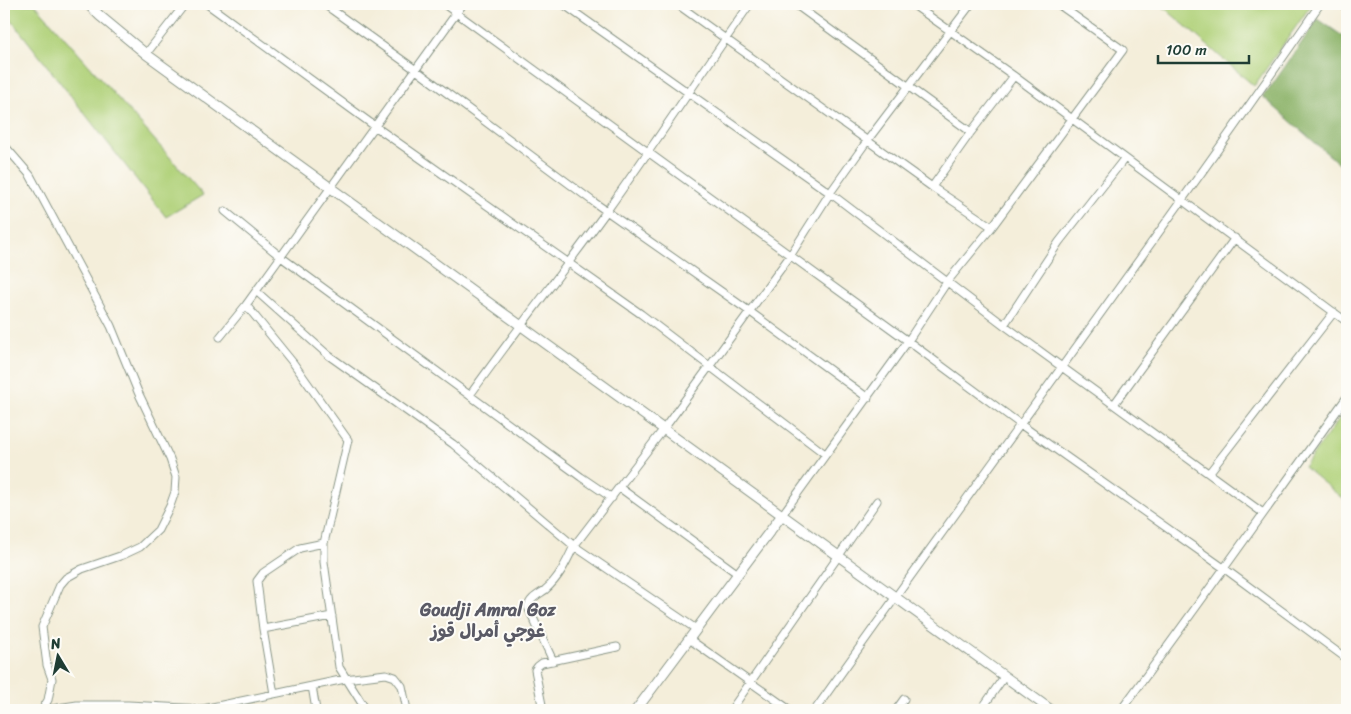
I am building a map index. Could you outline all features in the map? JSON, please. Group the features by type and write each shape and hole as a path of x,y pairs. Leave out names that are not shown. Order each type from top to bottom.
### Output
{"street":[{"path":"88,4 146,54 329,189 839,556 1047,709"},
{"path":"146,54 185,4"},
{"path":"207,4 641,314 825,454"},
{"path":"324,4 606,211 749,311 868,398"},
{"path":"444,4 1020,424 1225,569 1347,659"},
{"path":"220,337 246,305 463,4"},
{"path":"563,4 830,194 1004,325 1263,513"},
{"path":"677,4 867,141 992,227"},
{"path":"470,395 569,263 648,153 750,4"},
{"path":"795,4 971,132"},
{"path":"912,4 1072,118 1124,159 1235,238 1347,322"},
{"path":"553,661 528,607 530,601 553,583 574,546 620,488 790,256 867,141 972,4"},
{"path":"636,710 868,398 947,282 992,227 1123,50 1058,4"},
{"path":"815,710 1260,91 1320,4"},
{"path":"932,187 1014,76"},
{"path":"4,145 30,175 111,326 138,392 170,459 176,477 172,499 158,530 140,547 82,569 66,578 60,585 42,626 47,665 52,679 44,710"},
{"path":"1004,325 1060,242 1124,159"},
{"path":"225,211 281,257 612,498"},
{"path":"1114,403 1235,238"},
{"path":"256,291 328,355 453,444 574,546 696,630"},
{"path":"246,305 294,364 348,440 324,543 324,562 338,667 345,679 355,690 366,710"},
{"path":"1210,473 1334,312"},
{"path":"1121,710 1225,569 1347,397"},
{"path":"620,488 738,574"},
{"path":"731,710 877,501"},
{"path":"274,694 257,582 259,577 270,568 300,548 324,543"},
{"path":"263,629 332,616"},
{"path":"689,639 790,710"},
{"path":"544,710 535,670 538,666 542,663 618,647"},
{"path":"44,710 77,705 99,708 128,705 203,710 345,679 386,674 395,677 402,686 407,710"},
{"path":"981,710 1004,678"},
{"path":"312,686 316,710"},
{"path":"896,710 904,699"}],"green space":[{"path":"4,4 35,4 203,195 166,217 4,11"},
{"path":"1160,4 1312,4 1254,86"},
{"path":"1318,19 1347,39 1347,171 1262,96 1268,91"},
{"path":"1347,408 1347,502 1304,467"}],"district":[{"name":"Goudji Amral Goz غوجي أمرال قوز","path":"488,620"}]}
